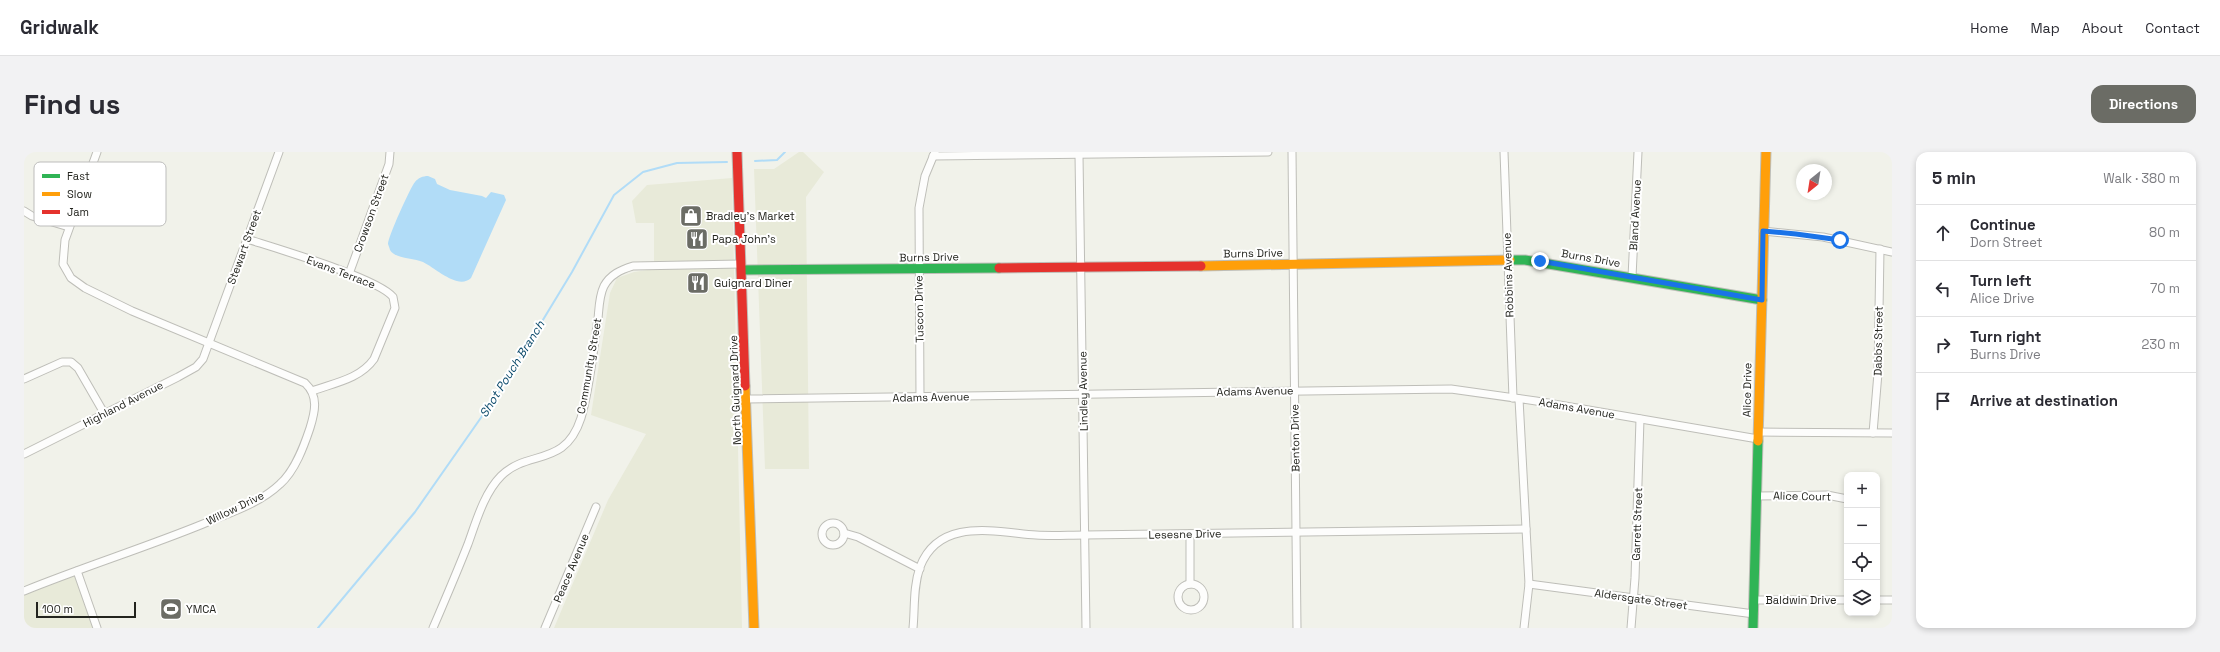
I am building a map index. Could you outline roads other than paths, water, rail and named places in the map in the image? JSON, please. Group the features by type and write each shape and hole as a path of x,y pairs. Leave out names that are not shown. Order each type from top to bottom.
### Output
{"main road":[{"name":"North Guignard Drive","path":"737,152 754,628"},
{"name":"Alice Drive","path":"1753,628 1766,152"},
{"name":"Burns Drive","path":"742,267 919,269 1508,260 1540,261 1762,300"}],"street":[{"path":"93,162 97,152"},
{"name":"Stewart Street","path":"210,343 279,152"},
{"name":"Crowson Street","path":"349,274 389,164 390,152"},
{"path":"934,154 1079,155 1268,152"},
{"name":"Benton Drive","path":"1292,152 1297,628"},
{"name":"Robbins Avenue","path":"1504,152 1508,260 1529,584 1524,628"},
{"name":"Bland Avenue","path":"1632,277 1638,152"},
{"name":"Tuscon Drive","path":"920,397 920,195 934,154"},
{"name":"Lindley Avenue","path":"1079,155 1086,628"},
{"path":"24,211 34,217"},
{"path":"66,226 69,227 63,257 64,269 72,280 132,311 299,380 312,391"},
{"path":"1763,231 1823,237 1892,252"},
{"name":"Evans Terrace","path":"247,239 349,274 389,292 393,297 394,308 370,364 357,375 312,391"},
{"name":"Dabbs Street","path":"1873,433 1878,373 1880,249"},
{"name":"Community Street","path":"436,627 484,503 497,480 514,467 561,449 571,438 577,426 583,407 600,298 603,288 608,281 617,272 633,266 742,267"},
{"name":"Highland Avenue","path":"24,454 196,367 203,359 210,343"},
{"path":"24,379 64,362 71,362 78,368 104,413"},
{"name":"Adams Avenue","path":"747,399 1452,389 1758,436 1892,433"},
{"name":"Willow Drive","path":"24,591 164,540 256,501 280,485 289,474 309,431 316,403 312,391"},
{"name":"Garrett Street","path":"1631,628 1634,598 1640,419"},
{"name":"Alice Court","path":"1757,496 1827,495 1844,498"},
{"name":"Peace Avenue","path":"545,628 596,507"},
{"name":"Lesesne Drive","path":"913,628 915,590 920,569 934,547 945,538 962,531 981,530 1037,535 1085,535 1526,529"},
{"path":"844,533 858,537 920,569"},
{"path":"1190,534 1190,584"},
{"path":"77,571 97,628"},
{"name":"Aldersgate Street","path":"1529,584 1754,614"},
{"name":"Baldwin Drive","path":"1754,600 1844,600"},
{"path":"1880,600 1892,600"}],"water":[{"path":"424,176 435,179 437,184 450,190 486,198 491,192 504,195 506,200 471,278 466,281 460,282 454,280 423,262 400,257 392,253 390,250 388,244 389,240 412,186 416,181"}],"waterway":[{"name":"Shot Pouch Branch","path":"755,161 777,160 785,152"},
{"name":"Shot Pouch Branch","path":"318,628 415,512 501,389 572,272 614,195 643,172 677,163 727,162"}],"place":[{"name":"Bradley's Market","path":"691,216"},
{"name":"Papa John's","path":"697,239"},
{"name":"Guignard Diner","path":"698,283"},
{"name":"YMCA","path":"171,609"}]}
